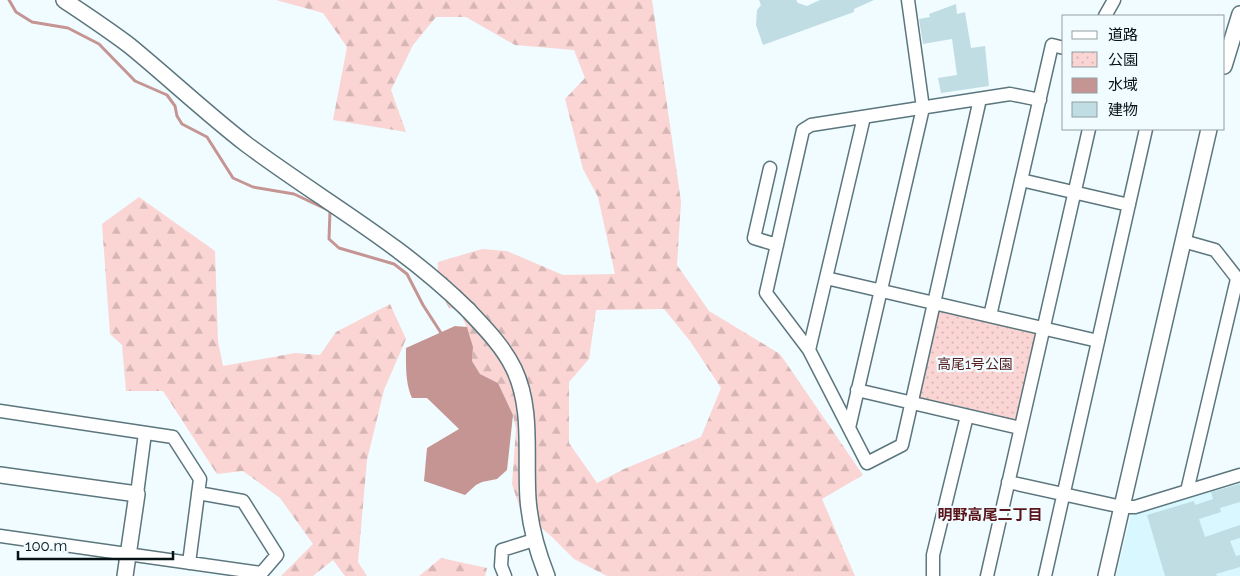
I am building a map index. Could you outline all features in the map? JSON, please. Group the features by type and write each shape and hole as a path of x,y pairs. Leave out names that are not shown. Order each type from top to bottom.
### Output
{"street":[{"path":"64,0 129,46 246,144 287,174 368,227 412,260 452,295 487,330 513,367 524,398 528,499 534,540 547,576"},
{"path":"849,428 923,108 908,0"},
{"path":"1106,15 1114,0"},
{"path":"1225,63 1240,14"},
{"path":"990,316 1052,45 1062,48"},
{"path":"980,99 902,445 867,463 809,350 766,293 803,130 811,125 1010,94 1040,100"},
{"path":"809,350 864,117"},
{"path":"987,576 1089,130"},
{"path":"1044,576 1146,130"},
{"path":"1106,576 1209,130"},
{"path":"770,168 754,238 777,245"},
{"path":"1021,180 1129,205"},
{"path":"767,182 790,188"},
{"path":"1183,241 1215,250 1239,281 1187,491"},
{"path":"826,278 1098,341"},
{"path":"857,390 1020,428"},
{"path":"0,411 173,437 200,479 189,563"},
{"path":"933,576 933,555 967,416"},
{"path":"125,576 145,433"},
{"path":"1008,482 1122,507 1135,507 1240,474"},
{"path":"0,475 137,494"},
{"path":"0,536 260,574 277,555 243,501 198,494"},
{"path":"504,576 500,566 502,550 534,540"}],"shaded area":[{"path":"1240,480 1240,576 1116,576 1131,514"}],"green space":[{"path":"276,0 652,0 681,202 677,265 709,311 780,354 863,475 822,499 855,576 607,576 574,559 539,526 523,518 512,484 516,429 513,415 498,383 480,374 472,361 471,341 462,316 459,310 449,308 437,286 438,262 482,249 507,251 563,275 615,274 598,197 583,169 565,99 585,78 574,50 515,45 466,17 436,17 413,45 391,90 406,132 333,120 347,47 323,13","holes":["664,309 690,341 721,388 701,437 624,469 597,483 569,443 569,382 589,359 596,310"]},
{"path":"139,197 215,251 218,341 223,366 295,353 320,355 336,332 390,304 406,339 384,390 367,460 358,562 367,576 345,576 333,560 313,576 281,576 313,544 280,498 243,471 217,474 163,391 126,391 122,345 110,334 102,224"},
{"name":"高尾1号公園","path":"942,309 1035,330 1037,334 1015,422 921,401 918,396 937,311"},
{"path":"441,558 487,568 485,576 419,576"}],"water":[{"path":"455,326 467,327 473,347 472,361 480,374 498,383 513,415 507,470 497,479 476,485 465,495 424,481 427,448 459,429 427,398 412,398 406,373 406,348"}],"building":[{"path":"759,0 796,0 798,3 807,6 820,0 874,0 854,9 854,12 763,45 756,25 757,10 761,5"},
{"path":"956,4 957,14 965,12 971,48 985,46 989,86 941,93 938,78 957,75 952,39 923,44 919,19 930,17 929,14"},
{"path":"1240,484 1240,502 1220,508 1221,512 1199,519 1205,537 1240,525 1240,538 1230,541 1236,556 1240,555 1240,567 1216,574 1217,576 1165,576 1147,515 1194,501 1195,505 1213,499 1211,492"}],"waterway":[{"path":"9,0 16,12 32,22 68,28 99,44 135,81 167,95 175,106 177,116 182,124 207,137 233,178 253,187 294,194 330,211 329,239 339,248 394,264 407,274 423,305 443,336"}],"district":[{"name":"明野高尾二丁目","path":"990,515"}]}
